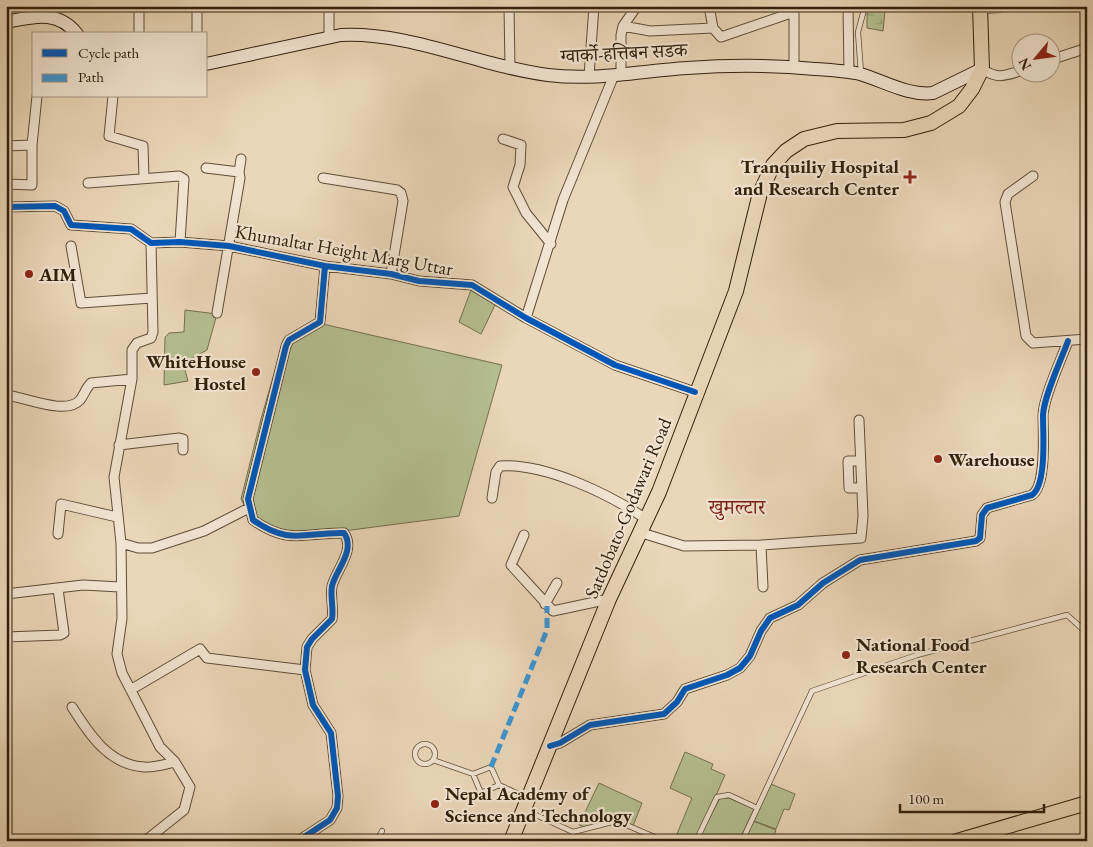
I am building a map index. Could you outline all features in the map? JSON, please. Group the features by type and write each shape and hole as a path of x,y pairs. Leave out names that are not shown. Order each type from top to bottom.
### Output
{"main road":[{"name":"Satdobato-Godawari Road","path":"511,841 609,599 642,533 646,519 659,492 695,392 736,291 760,193 773,165 786,151 804,139 837,131 904,130 931,123 959,106 972,89 982,69 980,8"},
{"path":"6,22 47,11 74,32"},
{"name":"ग्वार्को-हत्तिबन सडक","path":"208,64 329,38 360,34 382,36 440,47 510,68 549,75 618,75 688,68 794,67 855,73 914,93 926,94 932,93 982,69"},
{"path":"957,841 1087,803"}],"street":[{"path":"139,6 139,32"},
{"path":"197,6 197,32"},
{"path":"329,6 329,38"},
{"path":"510,6 510,68"},
{"path":"589,76 594,6"},
{"path":"526,318 564,200 618,75 623,26 637,6"},
{"path":"709,6 713,28 721,37 794,9 794,67"},
{"path":"848,6 855,73"},
{"path":"623,26 650,31 713,28"},
{"path":"1060,57 1087,48"},
{"path":"982,69 991,75 1002,77 1010,74"},
{"path":"6,184 32,185 32,145 38,98"},
{"path":"113,98 109,136 143,146 144,178"},
{"path":"503,139 521,145 520,165 513,187 526,213 551,244"},
{"path":"6,146 32,145"},
{"path":"217,314 241,159"},
{"path":"206,168 239,172"},
{"path":"88,183 125,182 144,178 179,176 184,179 180,242"},
{"path":"1033,176 1008,194 1005,202 1026,336 1033,343 1087,339"},
{"path":"324,178 397,190 401,193 403,201 391,274"},
{"path":"6,207 55,206 64,211 71,225 131,229 151,244 154,332 151,338 137,343 132,350 132,379 114,477 121,543 120,587 122,618 117,654 122,673 132,689 160,747 175,762 190,788 184,810 145,841"},
{"name":"Khumaltar Height Marg Uttar","path":"151,244 180,242 229,246 325,266 391,274 419,281 472,285 526,318 615,365 695,392"},
{"path":"71,246 81,303 152,298"},
{"path":"298,841 320,828 334,816 338,796 331,733 313,705 305,670 307,647 312,639 332,619 332,587 348,545 344,533 336,532 294,538 262,526 253,520 248,499 286,346 289,340 320,322 325,266"},
{"path":"550,746 560,743 590,725 664,714 677,702 685,689 734,672 750,656 761,630 770,618 798,605 848,566 860,560 980,538 982,515 987,508 1032,495 1037,490 1042,468 1044,410 1068,341"},
{"path":"6,395 19,396 60,406 71,405 80,401 91,383 132,379"},
{"path":"642,533 684,546 761,546 861,538 864,524 861,488 849,488 848,461 860,460 859,420"},
{"path":"119,445 178,438 183,439 183,450"},
{"path":"492,498 496,472 500,466 505,466 532,470 578,482 598,490 646,519"},
{"path":"58,534 61,504 117,516"},
{"path":"121,543 138,548 152,548 204,531 249,508"},
{"path":"524,536 511,565 553,611 561,611 609,599"},
{"path":"761,546 763,587"},
{"path":"545,604 557,583"},
{"path":"6,594 83,585 120,587"},
{"path":"6,637 60,635 64,633 58,589"},
{"path":"132,689 200,649 207,658 305,670"},
{"path":"72,707 88,732 109,755 144,767 175,762"}],"lane":[{"path":"855,73 858,32 866,6"},
{"path":"980,8 1000,10 1007,6"},
{"path":"742,841 812,691 917,655 1067,615 1087,632"},
{"path":"433,760 435,753 430,745 424,744 416,749 415,756 418,761 428,763 433,760 473,774 491,767 499,785 526,804 573,832 612,822 624,824 664,841"},
{"path":"473,774 480,793 499,785"},
{"path":"696,841 717,797 729,796 757,808"},
{"path":"377,841 382,831"},
{"path":"570,841 573,832"}],"green space":[{"path":"867,10 885,11 883,31 867,28"},
{"path":"471,290 496,303 481,334 459,322"},
{"path":"185,310 217,314 207,350 183,363 188,381 164,385 165,337 169,333 184,332"},
{"path":"314,322 502,365 459,516 297,537 252,520 241,499 284,339"},
{"path":"685,752 713,764 711,769 725,775 696,841 674,841 692,798 670,788"},
{"path":"599,783 642,803 633,826 612,822 587,828 579,825"},
{"path":"771,784 795,794 789,810 784,809 776,829 754,821"},
{"path":"720,798 729,798 754,809 739,841 698,841"},
{"path":"753,821 776,830 772,841 745,841"}],"marked path":[{"path":"491,767 547,630 547,606"}],"cycle path":[{"path":"6,207 55,206 64,211 71,225 131,229 151,243 180,242 229,246 325,266 391,274 419,281 472,285 526,318 615,365 695,392"},
{"path":"298,841 330,820 337,808 338,796 331,733 313,705 305,670 307,647 312,639 332,619 332,586 347,553 348,546 344,533 298,536 277,533 266,528 253,520 248,499 286,346 289,340 320,322 325,266"},
{"path":"550,746 560,743 590,725 664,714 677,702 685,689 727,675 740,668 750,656 761,631 770,618 798,605 823,583 860,560 976,541 980,538 982,515 987,508 1032,495 1037,489 1042,470 1044,407 1068,341"}],"place":[{"name":"Tranquiliy Hospital and Research Center","path":"910,177"},
{"name":"AIM","path":"29,274"},
{"name":"WhiteHouse Hostel","path":"256,372"},
{"name":"Warehouse","path":"938,459"},
{"name":"National Food Research Center","path":"846,655"},
{"name":"Nepal Academy of Science and Technology","path":"435,804"}],"district":[{"name":"खुमल्टार","path":"737,507"}]}
